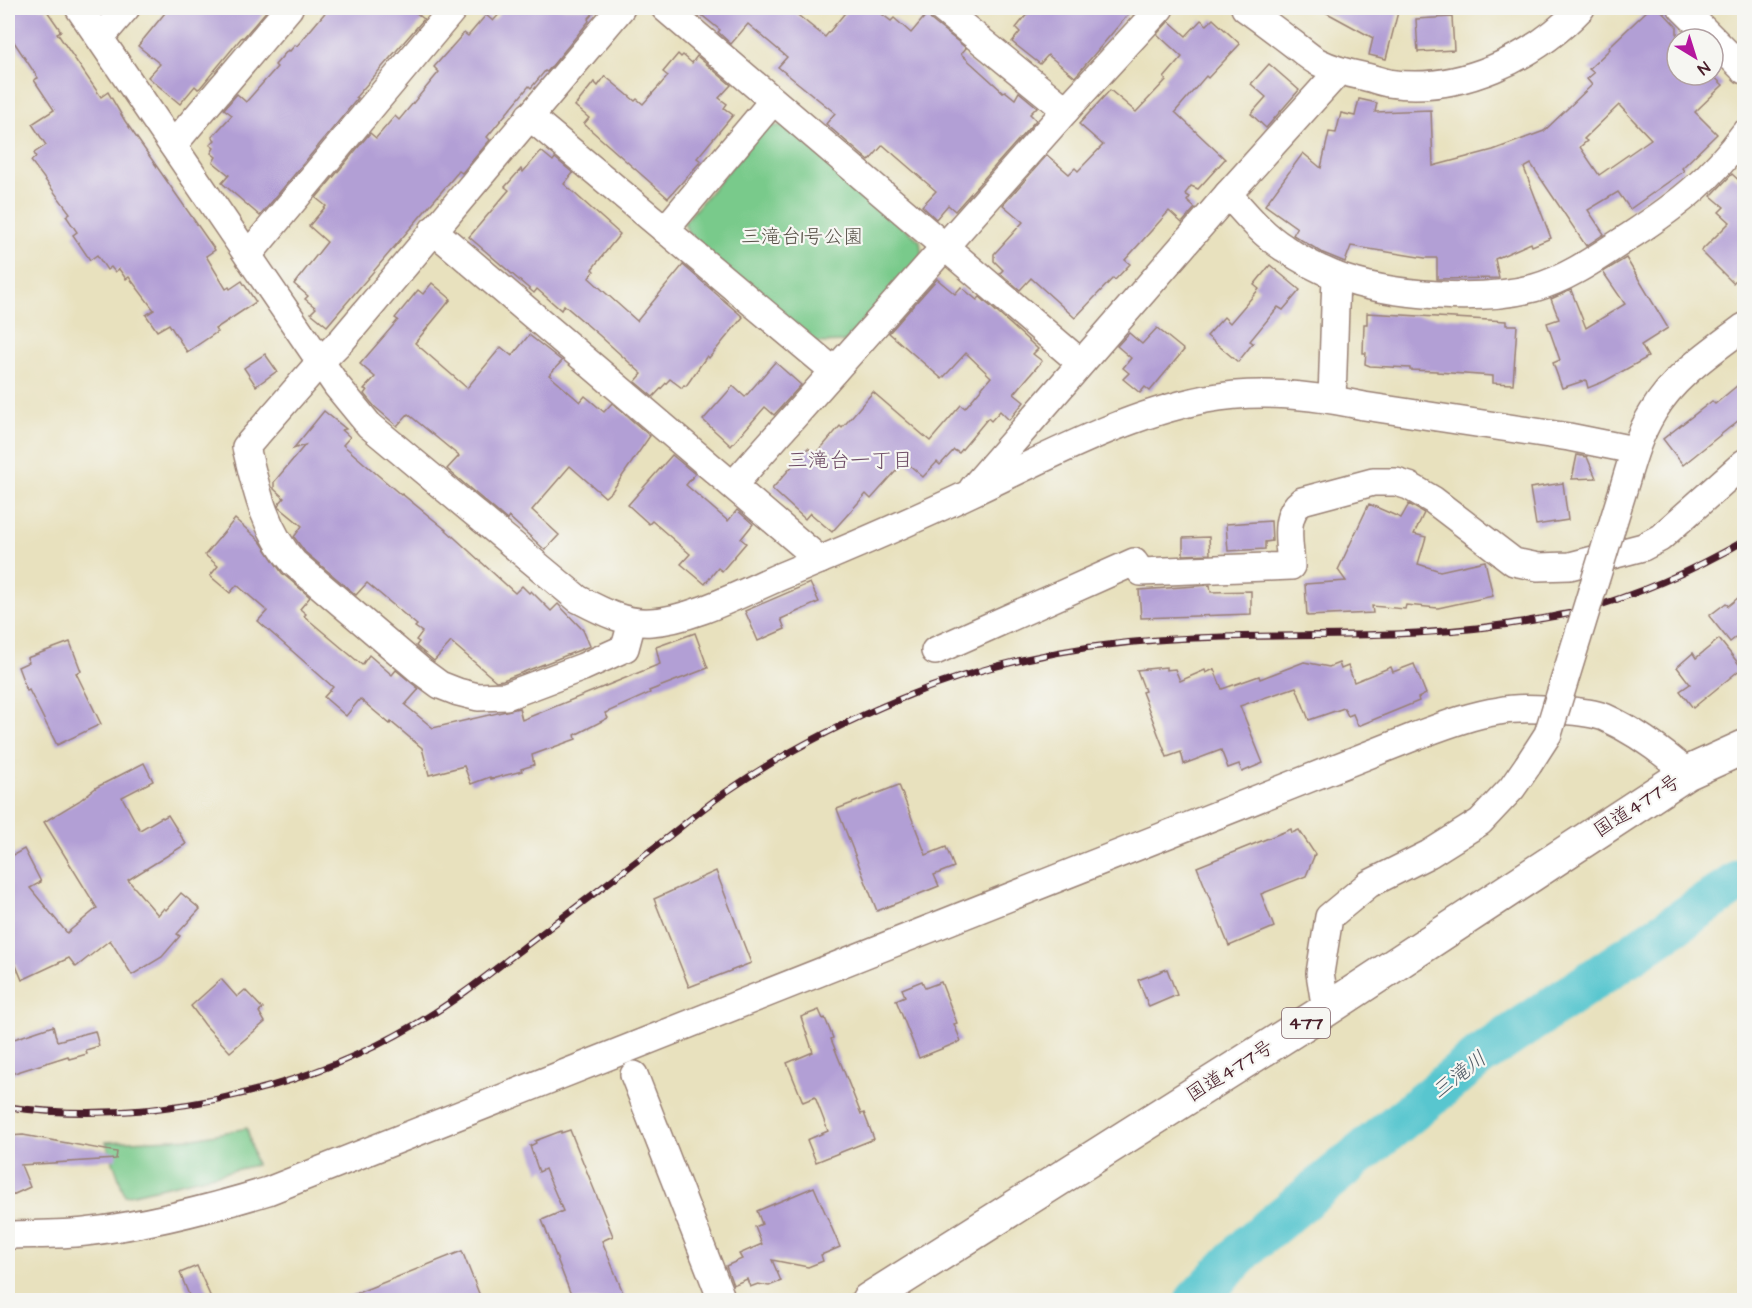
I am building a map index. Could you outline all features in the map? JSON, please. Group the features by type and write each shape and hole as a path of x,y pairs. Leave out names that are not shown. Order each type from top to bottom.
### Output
{"highway":[{"name":"国道477号","path":"867,1300 1326,1010 1687,773 1744,747"}],"street":[{"path":"79,8 320,362 369,425 578,599 600,611 632,622 678,618 820,560 1061,450 1144,416 1207,399 1265,394 1332,399 1364,406 1569,437 1634,450"},
{"path":"100,38 126,8"},
{"path":"173,145 289,8"},
{"path":"621,8 343,339 246,447 259,499 275,540 294,563 440,685 478,697 506,696 583,667 625,648 632,622"},
{"path":"665,8 1081,363"},
{"path":"941,8 1066,110"},
{"path":"734,484 1066,110 1160,8"},
{"path":"1245,8 1317,62 1389,83 1421,84 1474,75 1526,52 1550,36 1581,8"},
{"path":"1682,8 1744,70"},
{"path":"248,255 449,9"},
{"path":"966,495 1339,70"},
{"path":"665,231 773,101"},
{"path":"529,116 834,371"},
{"path":"1228,194 1282,247 1315,267 1336,276 1372,286 1472,296 1534,288 1565,276 1668,212 1699,186 1729,155 1744,134"},
{"path":"433,230 734,484 820,560"},
{"path":"1332,399 1336,276"},
{"path":"1326,1010 1320,973 1329,917 1369,884 1429,854 1480,822 1512,788 1548,734 1634,450 1652,412 1686,372 1744,327"},
{"path":"935,651 1134,562 1141,572 1291,566 1288,518 1294,506 1302,501 1373,482 1396,482 1422,493 1514,562 1538,567 1570,566 1643,548 1660,538 1744,463"},
{"path":"11,1239 83,1233 127,1226 216,1207 268,1191 1383,749 1467,718 1500,710 1534,709 1575,711 1602,716 1643,738 1687,773"},
{"path":"634,1075 722,1300"}],"green space":[{"name":"三滝台1号公園","path":"785,125 920,241 922,256 844,342 814,343 692,241 684,223 765,127"},
{"path":"247,1128 256,1165 125,1196 106,1142 195,1138"}],"building":[{"path":"8,8 45,8 61,31 57,33 101,97 108,92 125,121 215,250 206,256 226,289 242,281 256,302 215,329 217,332 187,352 169,324 157,331 146,315 154,310 129,277 126,279 119,269 115,272 111,267 107,270 97,255 90,260 73,235 77,232 66,216 70,213 31,161 36,157 34,153 46,145 32,124 54,110 34,80 38,78 8,33"},
{"path":"169,8 269,8 200,88 195,86 180,104 148,77 160,64 138,46"},
{"path":"329,8 410,8 424,19 356,97 358,98 260,216 222,183 229,175 213,162 216,157 211,153 214,148 210,145 215,140 212,137 232,115 224,109 237,94 246,102 277,67 275,65 288,50 297,46"},
{"path":"505,8 598,8 547,72 545,71 531,88 529,86 487,137 490,140 462,173 459,171 327,326 311,313 316,308 305,299 308,296 294,284 327,242 309,226 326,206 316,198 370,133 376,138 395,116 399,120 439,72 434,67 464,33 468,36 486,15 493,21"},
{"path":"693,8 789,8 825,37 849,8 874,8 891,21 894,18 911,33 927,14 931,20 966,48 961,54 1003,92 1005,91 1015,99 1019,92 1037,107 1030,114 1036,120 955,211 948,205 936,219 922,206 936,191 883,145 869,161 826,124 835,113 778,67 787,57 748,24 731,44 718,32 720,30"},
{"path":"1032,8 1139,8 1133,14 1131,11 1075,77 1048,55 1040,64 1012,42 1020,32 1016,28"},
{"path":"1318,8 1399,8 1386,59 1369,55 1373,38"},
{"path":"1650,8 1659,8 1677,27 1665,27 1665,87 1721,87 1695,112 1717,134 1682,168 1684,171 1630,209 1618,192 1588,210 1604,234 1586,246 1531,164 1524,168 1551,238 1532,246 1531,243 1495,259 1499,278 1437,279 1437,258 1351,246 1345,262 1323,253 1293,235 1297,228 1265,205 1303,153 1321,168 1329,132 1336,133 1341,113 1355,116 1359,99 1377,103 1375,112 1431,110 1433,166 1493,150 1544,131 1592,85 1587,79 1594,73 1589,69 1610,49 1609,47","holes":["1619,105 1651,139 1599,175 1580,147 1587,141 1584,139"]},
{"path":"1452,17 1454,50 1418,52 1416,19"},
{"path":"1213,19 1240,44 1208,78 1206,76 1175,112 1225,159 1198,189 1191,186 1185,194 1190,197 1187,201 1195,208 1182,223 1169,211 1125,260 1130,264 1115,280 1113,278 1075,318 1031,278 1020,290 1000,273 1003,270 994,261 994,254 1023,222 1003,205 1047,155 1069,174 1075,168 1078,171 1103,145 1079,124 1110,90 1136,112 1166,80 1164,78 1182,57 1157,34 1169,21 1186,36 1201,20 1207,25"},
{"path":"678,54 681,57 683,55 692,63 697,56 731,85 719,98 727,104 724,108 733,115 697,158 701,161 668,198 584,124 589,118 575,106 594,82 598,86 605,76 635,101 637,99 643,104 668,76 663,72"},
{"path":"1269,64 1299,90 1266,128 1251,114 1266,97 1251,84"},
{"path":"541,151 553,161 555,158 573,173 564,184 620,234 592,269 594,271 589,278 637,321 683,265 743,317 709,358 707,356 686,386 682,388 670,379 653,397 635,382 642,374 599,335 564,305 561,310 537,289 534,293 469,237 509,190 505,187 521,169 523,172"},
{"path":"1732,174 1744,185 1744,271 1733,283 1701,251 1730,222 1719,212 1724,207 1711,196"},
{"path":"1626,258 1668,328 1641,345 1648,357 1588,388 1586,380 1562,388 1553,363 1560,360 1547,323 1559,319 1551,299 1571,290 1586,328 1625,304 1603,272"},
{"path":"1270,265 1300,290 1283,310 1278,307 1250,341 1253,343 1238,362 1207,336 1224,317 1230,323 1259,289 1254,285"},
{"path":"937,279 955,294 961,287 977,300 980,297 1038,349 1033,354 1042,361 1014,394 1024,402 1009,420 1000,411 991,421 988,418 959,453 954,450 940,465 937,462 923,477 905,461 871,499 866,494 832,532 810,513 805,519 772,489 808,448 816,454 873,392 930,441 961,405 965,408 991,377 966,353 942,379 889,333"},
{"path":"432,283 451,299 415,343 467,388 501,347 512,356 529,335 562,361 549,375 580,402 585,396 604,412 612,403 650,436 612,491 605,497 570,466 532,510 559,535 545,550 509,517 507,520 447,469 459,456 408,414 397,426 364,394 367,390 364,389 375,377 360,364 398,320 395,318 418,290 423,294"},
{"path":"1367,313 1506,321 1506,325 1517,325 1513,384 1493,383 1493,376 1365,364 1364,324 1367,324"},
{"path":"1157,328 1184,350 1150,391 1145,387 1140,393 1123,379 1129,373 1123,368 1131,358 1117,346 1129,333 1142,344"},
{"path":"265,354 277,371 256,386 244,368"},
{"path":"775,362 801,385 774,415 765,407 731,446 703,420 733,386 745,397"},
{"path":"1744,380 1744,416 1683,465 1663,439 1712,401 1715,404"},
{"path":"324,411 346,429 342,430 350,437 343,445 445,529 515,593 522,586 529,593 531,591 551,611 558,604 583,630 590,646 496,681 451,642 434,661 416,646 419,642 416,640 422,632 415,627 417,625 367,583 356,595 305,552 294,537 302,526 279,507 278,505 284,498 274,489 274,482 305,445 293,449"},
{"path":"672,455 695,474 686,485 728,521 737,510 753,524 741,539 746,543 722,571 718,568 705,584 681,564 690,554 652,521 649,524 628,505"},
{"path":"1577,455 1587,457 1596,478 1572,479"},
{"path":"1563,483 1568,520 1536,525 1530,488"},
{"path":"1369,504 1401,518 1409,504 1424,513 1414,534 1426,537 1418,564 1440,571 1485,561 1493,596 1438,608 1406,605 1405,609 1372,606 1373,613 1307,616 1305,584 1346,581 1338,570"},
{"path":"235,519 260,541 282,573 310,597 300,609 306,614 304,616 362,665 369,655 392,675 396,670 419,689 405,705 433,728 519,708 522,720 660,664 656,647 695,633 708,668 649,691 650,693 605,713 608,718 575,735 576,739 532,755 534,765 521,769 522,771 491,779 490,777 471,784 464,766 429,775 422,748 360,699 346,716 324,697 333,687 258,621 267,611 237,585 230,593 210,576 218,566 205,555"},
{"path":"1271,521 1272,541 1265,542 1265,549 1228,551 1226,524"},
{"path":"1209,537 1210,554 1183,555 1183,538"},
{"path":"810,583 819,602 781,619 785,629 758,641 745,611"},
{"path":"1210,585 1211,592 1251,591 1251,614 1141,618 1139,590"},
{"path":"1744,593 1744,631 1730,642 1709,616 1726,603 1728,606"},
{"path":"1719,639 1742,668 1693,708 1680,691 1690,684 1677,667 1693,653 1696,658"},
{"path":"70,642 81,671 76,673 101,724 57,745 29,690 27,691 18,667 29,662 27,658"},
{"path":"1304,662 1329,667 1339,663 1341,669 1348,666 1354,682 1391,667 1393,672 1414,664 1426,694 1418,698 1419,701 1358,726 1353,714 1348,716 1344,708 1309,720 1296,687 1240,706 1263,763 1242,772 1239,764 1228,768 1221,750 1184,764 1181,752 1167,757 1142,692 1145,691 1137,670 1166,667 1166,670 1175,669 1180,681 1205,670 1206,673 1214,669 1222,689 1259,676 1260,679"},
{"path":"144,763 153,781 122,797 140,830 168,815 186,844 128,880 158,915 164,908 166,910 181,893 200,909 177,934 180,936 162,957 132,975 110,940 76,967 69,958 22,980 8,946 8,858 24,849 41,882 30,888 67,933 97,908 44,822 97,787"},
{"path":"899,785 926,855 946,847 954,867 934,875 939,886 877,911 837,809"},
{"path":"1291,829 1292,833 1299,830 1315,854 1306,876 1261,894 1274,927 1229,946 1197,867"},
{"path":"716,871 751,963 689,987 654,899"},
{"path":"1167,969 1177,995 1149,1007 1138,980"},
{"path":"221,979 237,997 245,990 263,1009 259,1012 265,1022 230,1052 191,1006"},
{"path":"922,981 925,988 941,982 957,1023 954,1024 961,1041 919,1058 896,1000 905,996 902,989"},
{"path":"819,1010 823,1019 825,1018 861,1114 864,1113 874,1139 816,1162 807,1140 828,1131 815,1097 803,1102 787,1063 813,1052 801,1017"},
{"path":"53,1026 57,1041 95,1031 99,1046 86,1050 87,1054 69,1059 68,1056 8,1075 8,1041"},
{"path":"570,1130 613,1236 602,1241 626,1300 573,1300 542,1220 563,1211 545,1169 539,1172 530,1146 536,1143 535,1141"},
{"path":"8,1133 9,1136 23,1135 117,1152 116,1159 21,1165 30,1187 8,1197"},
{"path":"814,1187 840,1247 821,1255 823,1261 808,1267 772,1260 781,1281 769,1286 758,1284 750,1287 747,1279 733,1285 726,1266 742,1259 739,1254 762,1244 755,1227 762,1224 757,1211"},
{"path":"462,1251 480,1296 468,1300 340,1300"},
{"path":"197,1266 212,1300 191,1300 180,1273"}],"waterway":[{"name":"三滝川","path":"1196,1300 1250,1244 1480,1056 1744,878"}],"railway":[{"path":"8,1107 60,1112 113,1112 166,1108 219,1099 271,1086 322,1069 370,1048 416,1024 458,997 709,804 747,778 789,753 855,719 962,676 1059,652 1125,643 1204,638 1440,632 1534,620 1580,611 1644,589 1685,572 1744,541"}],"district":[{"name":"三滝台一丁目","path":"850,460"}]}
